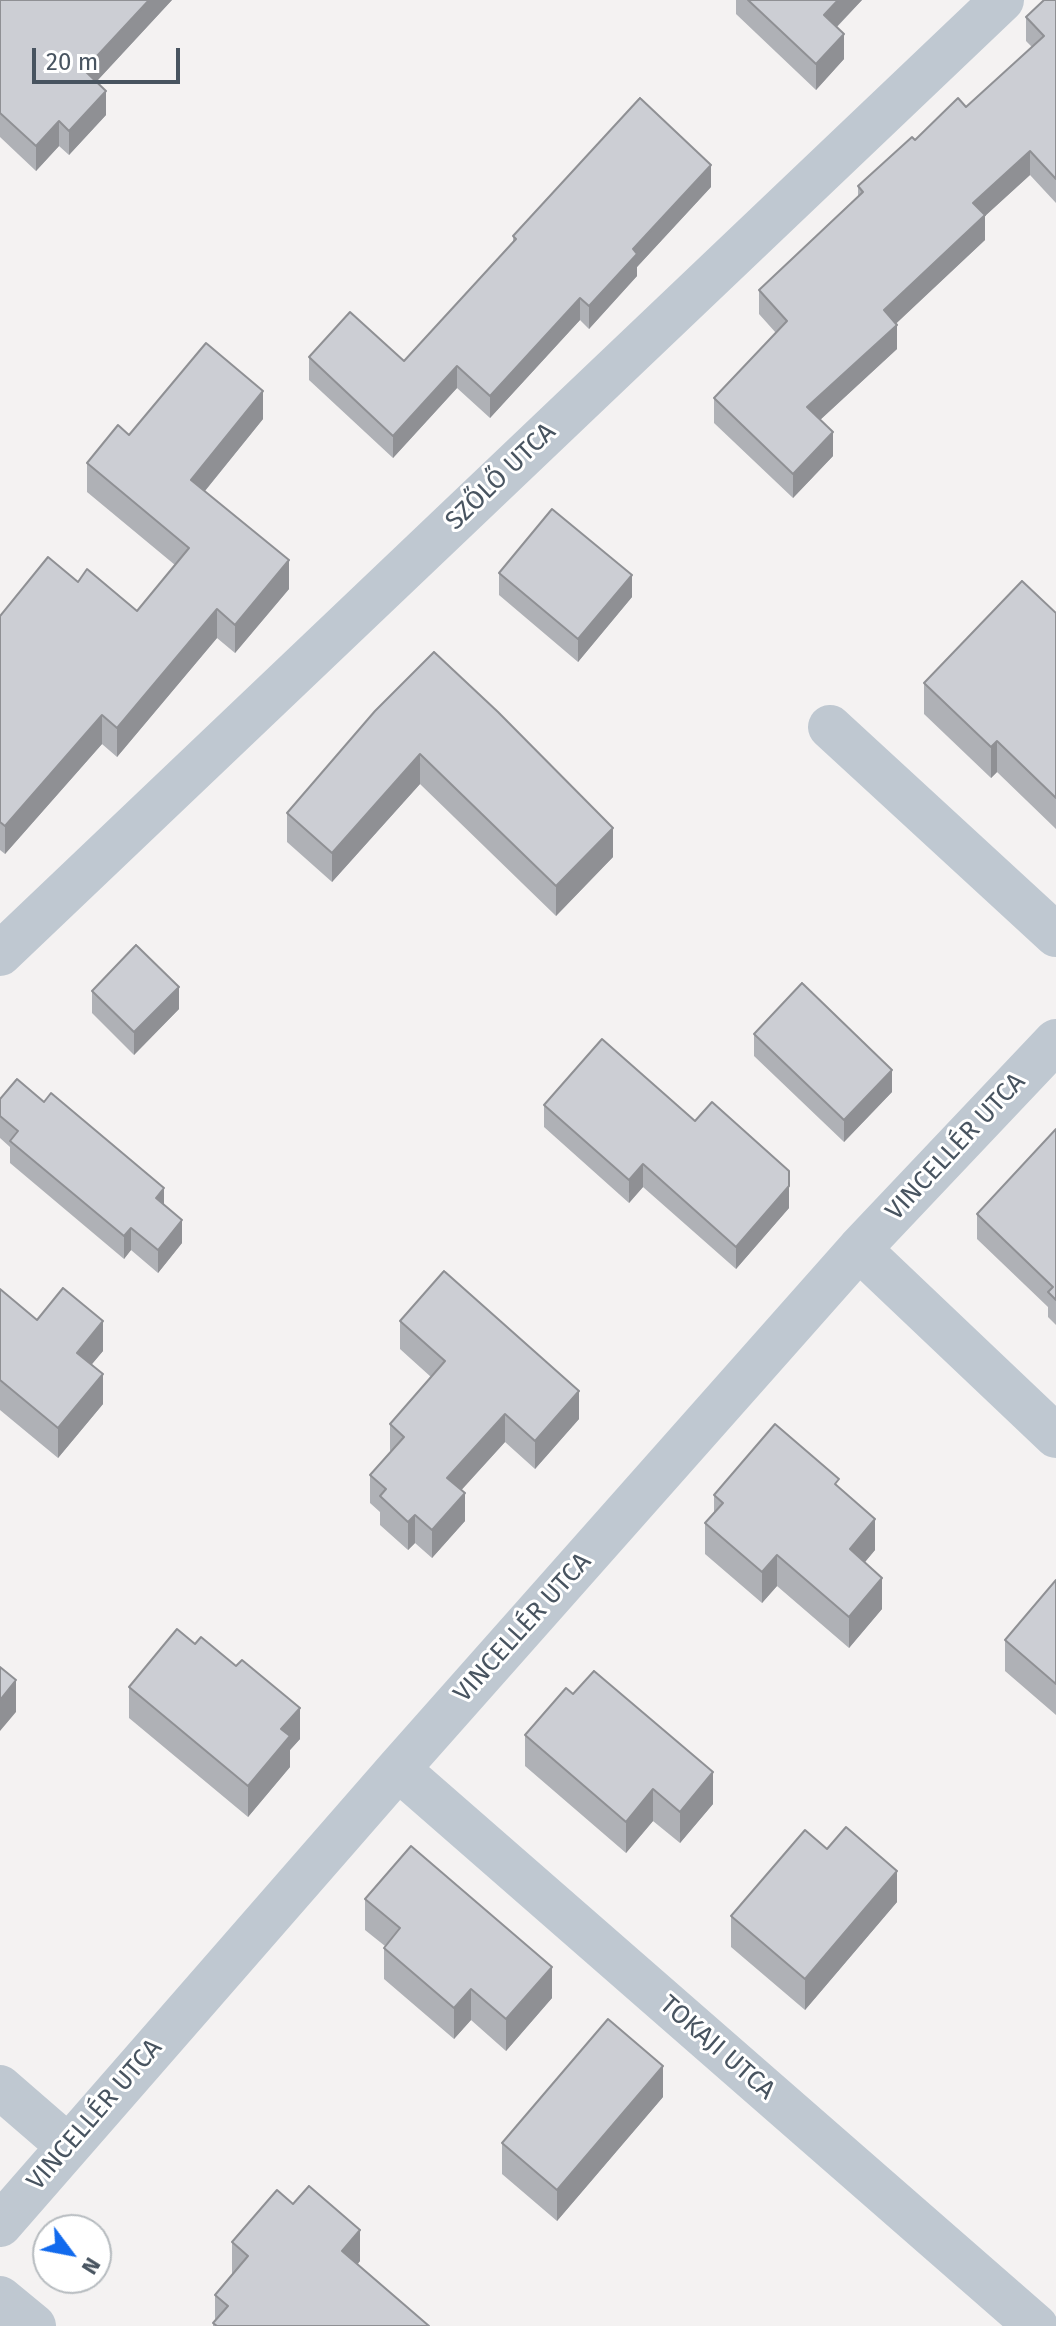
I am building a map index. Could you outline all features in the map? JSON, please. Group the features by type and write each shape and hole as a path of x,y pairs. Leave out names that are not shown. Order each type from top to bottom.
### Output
{"street":[{"name":"SZŐLŐ UTCA","path":"0,954 1002,0"},
{"path":"830,727 1056,935"},
{"name":"VINCELLÉR UTCA","path":"0,2225 398,1769 859,1249 1056,1041"},
{"path":"859,1249 1056,1436"},
{"name":"TOKAJI UTCA","path":"398,1769 1036,2326"},
{"path":"0,2087 68,2146"},
{"path":"0,2298 34,2326"}],"building":[{"path":"0,0 149,0 84,70 106,91 69,131 59,121 36,146 0,113"},
{"path":"748,0 838,0 824,15 844,34 816,64"},
{"path":"1044,0 1056,0 1056,179 1030,151 973,203 985,215 884,310 897,325 807,407 833,432 793,474 714,398 787,321 759,290 863,192 858,186 912,137 915,140 958,98 966,107 1044,36 1026,17"},
{"path":"640,98 711,165 633,249 637,254 589,306 580,298 490,396 457,366 393,436 309,357 350,312 404,361"},
{"path":"206,343 263,391 191,480 289,560 235,625 217,609 117,728 102,715 5,826 0,822 0,616 48,557 78,582 87,569 137,611 189,548 87,463 118,425 129,435"},
{"path":"552,509 632,575 578,639 499,573"},
{"path":"1022,581 1056,613 1056,798 997,741 991,747 924,683"},
{"path":"434,652 613,828 556,886 420,754 332,853 287,813 375,711"},
{"path":"136,945 179,987 134,1032 92,991"},
{"path":"802,983 892,1070 844,1120 754,1034"},
{"path":"602,1039 695,1121 712,1102 789,1171 789,1186 736,1247 643,1164 629,1180 544,1105"},
{"path":"17,1079 44,1102 51,1093 164,1188 156,1198 182,1220 158,1250 131,1228 124,1236 10,1141 18,1131 0,1116 0,1099"},
{"path":"1056,1129 1056,1300 1048,1292 1053,1287 977,1214"},
{"path":"444,1271 579,1391 535,1441 505,1414 447,1478 465,1493 432,1530 415,1515 408,1522 380,1496 386,1489 370,1475 404,1437 390,1424 445,1361 400,1321"},
{"path":"63,1288 103,1321 77,1353 103,1374 58,1428 0,1380 0,1289 37,1320"},
{"path":"775,1424 839,1479 835,1484 875,1519 850,1549 882,1578 849,1617 777,1555 762,1572 705,1523 723,1503 714,1495"},
{"path":"1056,1580 1056,1684 1005,1640"},
{"path":"177,1629 195,1644 201,1637 236,1666 242,1660 300,1708 281,1729 290,1736 248,1786 129,1687"},
{"path":"0,1667 16,1680 0,1700"},
{"path":"594,1671 713,1772 680,1812 653,1789 626,1822 525,1735 566,1688 573,1694"},
{"path":"846,1827 897,1871 805,1979 731,1916 805,1830 827,1849"},
{"path":"411,1846 552,1967 506,2019 471,1989 454,2008 384,1948 400,1928 365,1899"},
{"path":"608,2019 663,2066 557,2190 502,2143"},
{"path":"309,2186 360,2230 342,2251 429,2326 217,2326 213,2323 228,2306 215,2295 248,2256 232,2242 277,2190 293,2204"}]}
